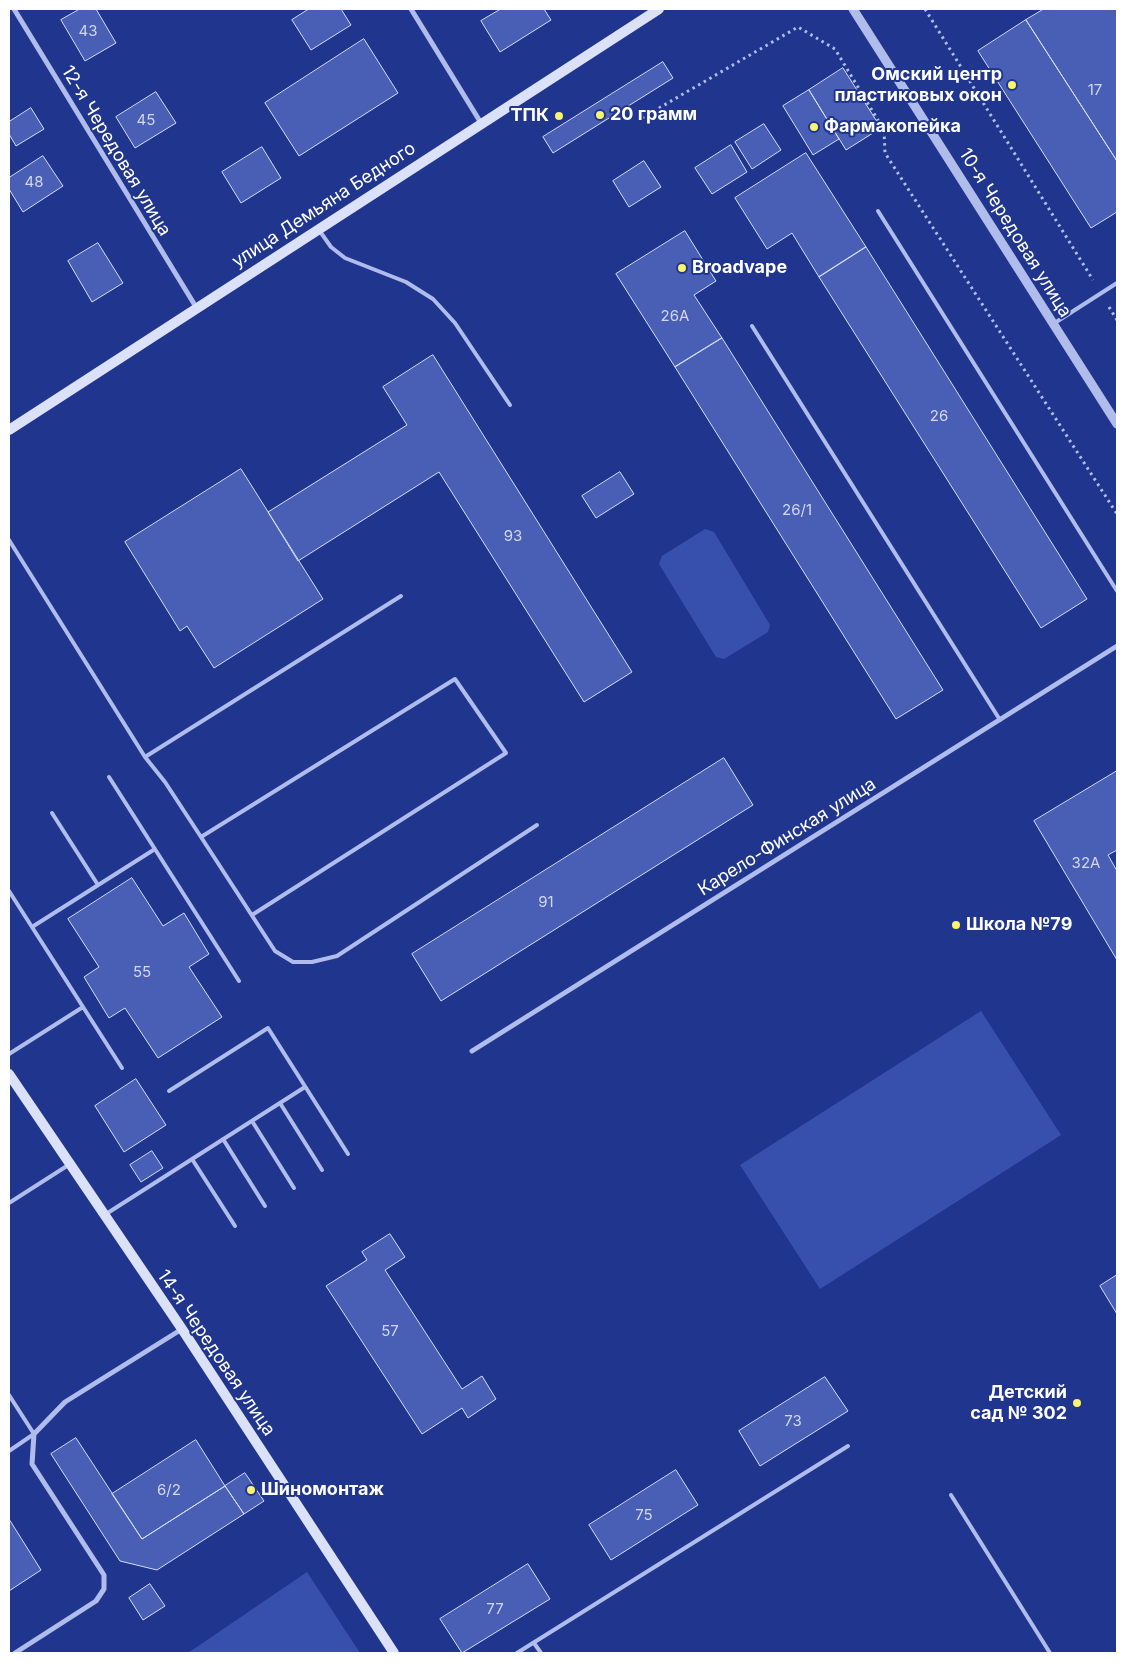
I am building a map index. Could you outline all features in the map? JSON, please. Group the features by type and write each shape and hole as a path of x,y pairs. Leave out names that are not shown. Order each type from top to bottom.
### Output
{"main road":[{"name":"улица Демьяна Бедного","path":"9,430 658,9"},
{"name":"14-я Чередовая улица","path":"9,1074 182,1329 394,1653"}],"street":[{"name":"12-я Чередовая улица","path":"14,9 196,307"},
{"path":"411,9 481,123"},
{"name":"10-я Чередовая улица","path":"853,9 1117,424"},
{"name":"Карело-Финская улица","path":"472,1051 1117,646"},
{"path":"16,1653 96,1601 104,1589 104,1575 32,1464 34,1434 65,1402 182,1329"}],"lane":[{"path":"878,211 1117,591"},
{"path":"318,228 330,247 346,258 406,282 432,299 455,323 510,405"},
{"path":"1053,324 1117,283"},
{"path":"752,326 1000,720"},
{"path":"9,540 145,757 165,782 276,951 293,962 312,962 337,956 537,825"},
{"path":"145,757 401,596"},
{"path":"201,837 455,679 506,753 252,915"},
{"path":"109,778 240,982"},
{"path":"52,813 98,886"},
{"path":"32,927 155,849"},
{"path":"9,891 122,1068"},
{"path":"9,1054 83,1007"},
{"path":"168,1091 268,1028 348,1154"},
{"path":"104,1215 305,1087"},
{"path":"280,1103 322,1170"},
{"path":"252,1121 294,1188"},
{"path":"223,1139 265,1206"},
{"path":"192,1159 235,1226"},
{"path":"9,1203 70,1164"},
{"path":"9,1395 34,1434 9,1451"},
{"path":"518,1653 848,1446"},
{"path":"951,1495 1050,1653"},
{"path":"534,1643 541,1653"}],"path":[{"path":"925,9 1117,320"}],"shaded area":[{"path":"705,529 714,532 770,625 768,632 724,659 716,657 659,564 662,556"},
{"path":"981,1011 1061,1135 820,1289 740,1165"},
{"path":"307,1572 360,1653 188,1653"}],"building":[{"path":"80,9 96,9 116,43 85,61 61,20"},
{"path":"309,9 341,9 351,25 311,50 292,20"},
{"path":"501,9 544,9 551,20 500,52 481,21"},
{"path":"1044,9 1117,9 1117,161 1026,20"},
{"path":"1026,20 1117,161 1117,212 1091,228 978,51"},
{"path":"364,39 398,93 299,156 265,103"},
{"path":"663,62 673,78 553,153 543,137"},
{"path":"843,68 881,128 846,150 809,90"},
{"path":"809,90 839,139 813,155 783,106"},
{"path":"156,92 176,123 135,148 116,117"},
{"path":"31,108 44,129 16,146 9,134 9,122"},
{"path":"764,124 781,150 752,169 735,142"},
{"path":"731,145 747,172 712,194 695,168"},
{"path":"262,147 281,178 241,203 222,172"},
{"path":"806,153 866,247 819,277 792,233 767,249 735,198"},
{"path":"43,156 63,186 23,212 9,189 9,178"},
{"path":"644,161 661,187 629,207 613,181"},
{"path":"685,231 716,281 694,295 722,338 675,367 616,274"},
{"path":"98,243 123,283 92,302 68,261"},
{"path":"866,247 1087,599 1041,628 819,277"},
{"path":"722,338 943,690 896,719 675,367"},
{"path":"433,355 632,672 584,702 439,472 298,561 268,512 407,425 383,387"},
{"path":"241,469 323,599 214,668 187,626 180,631 125,542"},
{"path":"620,472 634,494 596,518 582,496"},
{"path":"724,758 753,805 441,1001 412,954"},
{"path":"1117,771 1117,850 1108,855 1117,871 1117,960 1034,821"},
{"path":"132,878 163,926 184,913 209,954 189,967 222,1017 158,1058 125,1008 109,1018 84,977 99,967 68,919"},
{"path":"136,1079 166,1125 124,1152 95,1106"},
{"path":"152,1151 163,1168 141,1182 130,1165"},
{"path":"390,1234 405,1257 385,1270 462,1389 482,1376 496,1399 468,1418 462,1408 422,1434 326,1286 367,1260 362,1252"},
{"path":"1117,1275 1117,1314 1100,1286"},
{"path":"825,1377 848,1411 760,1466 739,1431"},
{"path":"76,1438 142,1539 225,1486 244,1514 157,1570 120,1561 51,1454"},
{"path":"196,1440 225,1486 142,1539 112,1494"},
{"path":"676,1470 698,1505 611,1560 589,1525"},
{"path":"245,1473 264,1501 244,1514 225,1486"},
{"path":"9,1519 41,1570 9,1591"},
{"path":"528,1564 550,1599 462,1653 440,1619"},
{"path":"150,1584 165,1606 143,1620 129,1598"}],"place":[{"name":"Омский центр пластиковых окон","path":"1012,85"},
{"name":"20 грамм","path":"600,115"},
{"name":"ТПК","path":"559,116"},
{"name":"Фармакопейка","path":"814,127"},
{"name":"Broadvape","path":"682,268"},
{"name":"Школа №79","path":"956,925"},
{"name":"Детский сад № 302","path":"1077,1403"},
{"name":"Шиномонтаж","path":"251,1490"}]}
